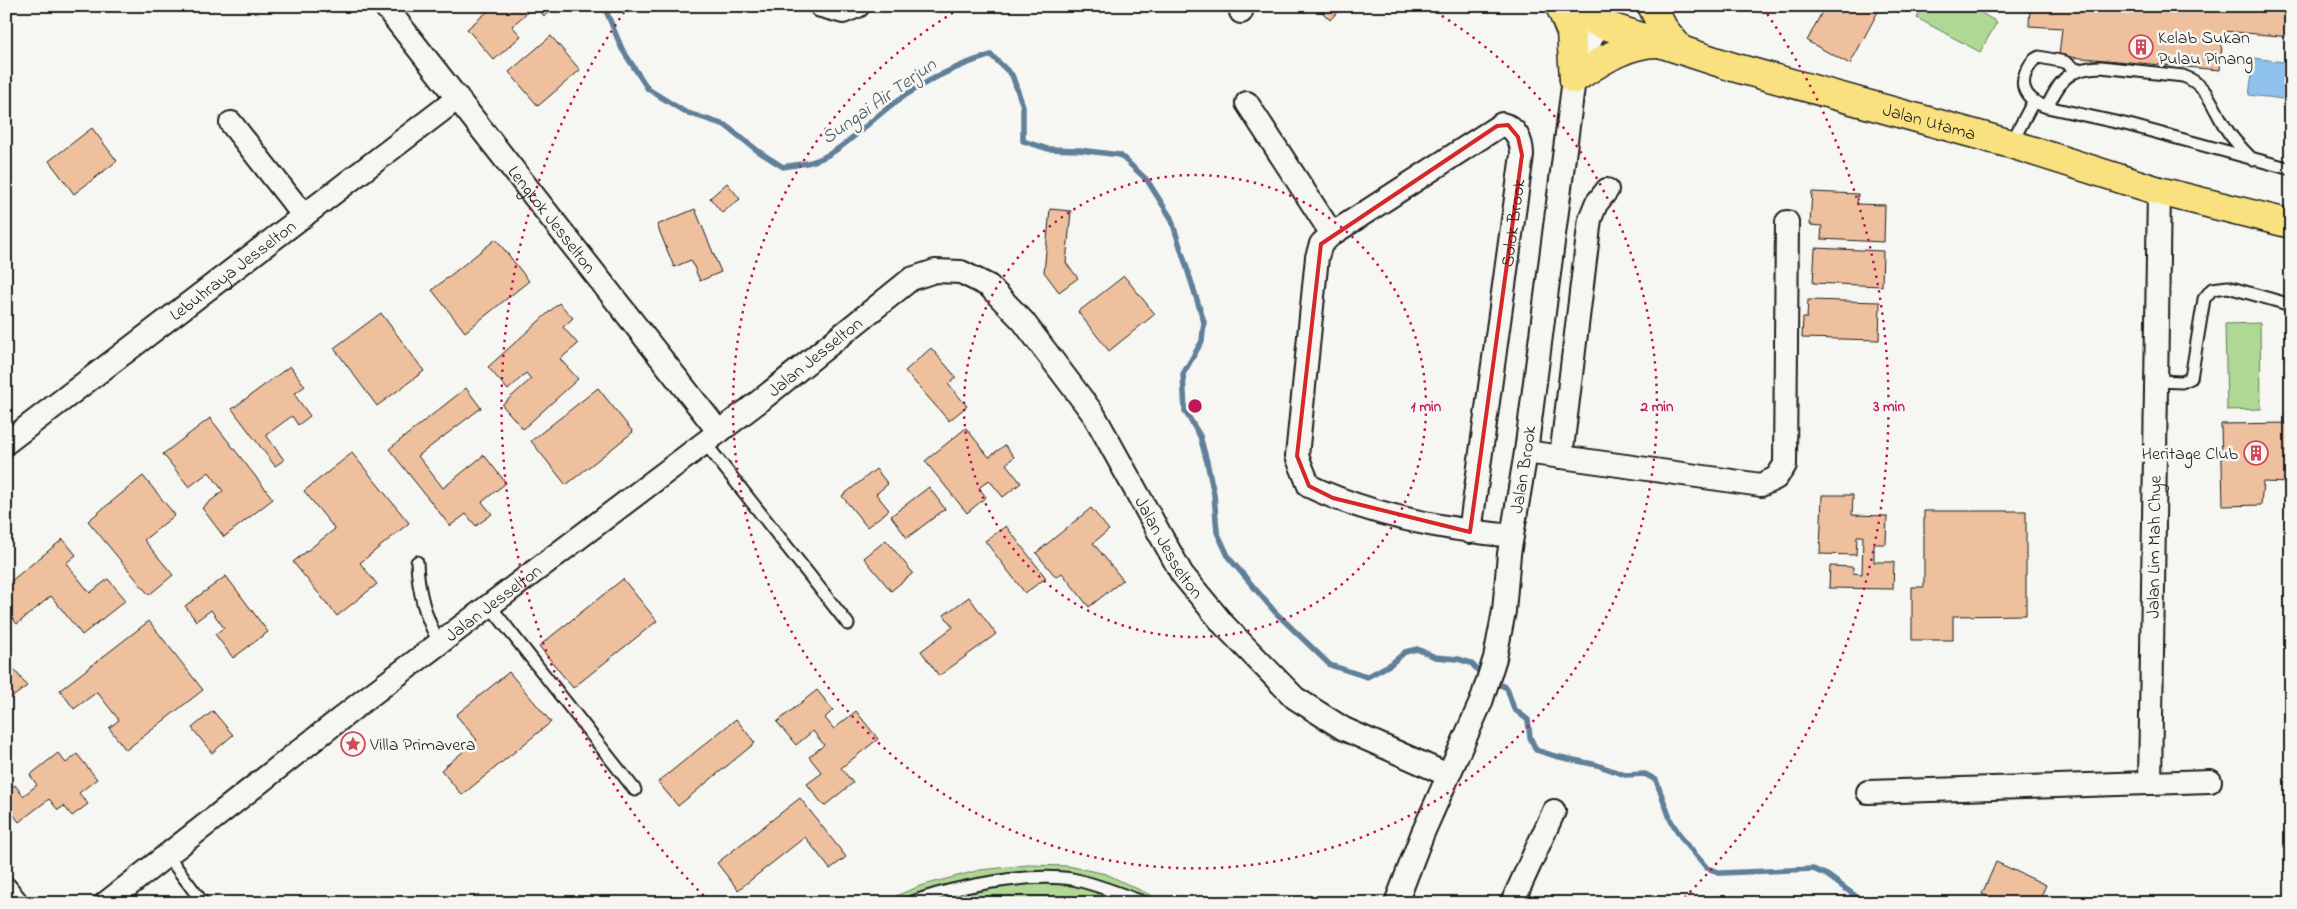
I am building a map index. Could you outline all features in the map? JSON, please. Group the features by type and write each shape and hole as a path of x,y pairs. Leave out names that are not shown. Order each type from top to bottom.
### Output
{"main road":[{"path":"1560,6 1571,32 1574,79 1606,58 1647,43 1670,46 1652,6"},
{"name":"Jalan Utama","path":"1573,6 1603,15 1670,46 1733,66 2011,144 2159,191 2291,224"}],"street":[{"name":"Lengkok Jesselton","path":"385,6 458,98 712,438"},
{"path":"821,6 843,12 858,6"},
{"name":"Jalan Brook","path":"1396,903 1448,775 1481,702 1495,658 1504,611 1512,536 1526,452 1574,79 1603,15"},
{"name":"Lebuhraya Jesselton","path":"6,443 458,98"},
{"path":"1247,103 1332,234"},
{"path":"232,123 304,216"},
{"name":"Solok Brook","path":"1470,532 1522,155 1518,138 1508,125 1497,126 1332,234 1321,244 1317,257 1297,456 1309,486 1362,508 1470,532 1512,536"},
{"path":"1561,457 1590,219 1596,204 1606,190"},
{"name":"Jalan Lim Mah Chye","path":"2150,783 2159,191"},
{"path":"1526,452 1761,485 1776,478 1785,464 1787,222"},
{"name":"Jalan Jesselton","path":"106,903 363,701 712,438 911,279 935,271 961,272 988,286 1023,322 1094,415 1182,574 1224,625 1295,698 1344,729 1448,775"},
{"path":"1868,792 2210,782"},
{"path":"1512,903 1554,811"},
{"path":"6,890 16,903"}],"lane":[{"path":"2076,70 2066,62 2044,57 2034,59 2022,82 2024,89 2033,102 2046,107 2129,125 2253,161 2291,169"},
{"path":"2046,107 2059,84 2076,70 2101,66 2170,73 2192,79 2208,95 2228,131 2253,161"},
{"path":"2011,144 2033,102"},
{"path":"2156,381 2182,382 2192,378 2204,299 2212,289 2228,287 2291,305"},
{"path":"712,438 848,624"},
{"path":"417,562 418,587 429,625 440,644"},
{"path":"490,606 635,790"},
{"path":"167,855 203,903"},
{"path":"910,903 960,888 1039,878 1070,879 1093,884 1145,903"}],"highlighted area":[{"path":"1508,125 1518,137 1522,155 1470,532 1333,498 1309,486 1297,456 1321,244 1497,126"}],"green space":[{"path":"1923,6 1969,6 1997,22 1980,52 1917,18"},
{"path":"2260,323 2261,409 2227,410 2225,324"},
{"path":"1028,865 1068,866 1106,874 1167,903 879,903 920,886 980,870"}],"water":[{"path":"2254,58 2291,63 2291,100 2249,95"}],"building":[{"path":"494,6 526,6 530,10 512,26 521,36 494,60 467,29"},
{"path":"536,6 558,6 544,16"},
{"path":"1316,6 1343,6 1330,20"},
{"path":"1825,6 1881,6 1850,64 1807,41"},
{"name":"Kelab Sukan Pulau Pinang","path":"2030,6 2291,6 2291,37 2223,31 2220,70 2059,56 2062,28 2029,26"},
{"path":"551,36 580,70 538,106 509,72"},
{"path":"92,128 117,161 74,194 49,161"},
{"path":"727,183 740,199 722,213 710,198"},
{"path":"1812,192 1858,194 1857,204 1885,205 1884,242 1821,239 1822,226 1810,225"},
{"path":"695,209 721,272 700,281 691,260 674,267 657,225"},
{"path":"1050,209 1071,211 1066,263 1078,278 1059,292 1044,272"},
{"path":"496,239 529,281 465,332 432,290"},
{"path":"1815,248 1883,251 1882,286 1813,283"},
{"path":"1124,276 1155,314 1109,351 1078,312"},
{"path":"1808,300 1880,302 1879,340 1802,338 1803,318 1807,318"},
{"path":"559,303 573,318 563,327 578,344 560,359 578,379 523,429 502,405 531,379 526,373 508,390 488,367"},
{"path":"381,313 424,371 377,406 334,348"},
{"path":"931,348 956,377 948,384 967,406 949,421 905,371"},
{"path":"290,366 305,386 294,394 310,416 298,425 292,416 266,435 284,460 275,466 232,409"},
{"path":"466,388 481,408 418,456 443,488 484,455 506,483 482,502 492,514 476,526 466,514 450,526 389,449"},
{"path":"598,388 633,432 566,485 531,441"},
{"path":"210,418 273,499 224,537 202,508 223,491 209,472 189,487 163,454"},
{"name":"Heritage Club","path":"2291,423 2291,483 2263,482 2261,505 2223,506 2221,424"},
{"path":"966,428 989,457 1005,445 1014,457 1006,464 1021,483 1003,497 989,480 979,488 986,497 967,513 925,461"},
{"path":"352,453 409,523 360,563 377,584 337,616 293,562 335,529 304,491"},
{"path":"876,469 888,484 876,494 889,510 867,527 842,496"},
{"path":"143,476 175,515 144,540 173,575 149,595 88,521"},
{"path":"929,487 945,509 907,538 891,516"},
{"path":"1822,495 1853,495 1852,515 1887,516 1886,544 1874,544 1874,562 1894,562 1893,589 1829,588 1830,566 1853,567 1853,573 1862,574 1863,536 1857,536 1856,555 1820,554"},
{"path":"1091,508 1109,530 1093,543 1123,580 1089,607 1062,573 1056,577 1036,553"},
{"path":"1924,511 2026,511 2026,615 1953,616 1953,640 1912,640 1912,587 1924,587"},
{"path":"1006,526 1046,578 1025,593 985,541"},
{"path":"63,539 76,555 66,563 90,593 108,579 126,600 82,635 51,596 17,624 6,611 6,585"},
{"path":"886,540 913,573 891,591 864,558"},
{"path":"226,576 268,632 233,658 215,634 224,628 211,610 196,621 185,606"},
{"path":"623,579 657,621 573,688 539,646"},
{"path":"969,597 996,634 939,676 921,651 953,627 944,615"},
{"path":"149,621 203,690 126,750 109,728 119,720 97,692 74,709 60,690"},
{"path":"6,659 27,686 6,702"},
{"path":"509,672 551,722 462,795 441,770 477,740 456,715"},
{"path":"817,690 833,710 825,718 834,729 856,711 878,739 841,768 853,783 824,806 807,784 822,773 809,757 824,745 813,731 796,745 777,722"},
{"path":"213,711 233,735 212,753 192,728"},
{"path":"736,719 755,743 678,806 658,782"},
{"path":"58,753 66,763 77,754 97,779 79,793 88,804 72,816 64,806 58,810 49,799 19,822 6,805 6,792 15,785 23,796 37,785 30,775"},
{"path":"800,798 846,857 830,869 805,837 738,890 717,863"},
{"path":"1996,862 2046,885 2038,903 2001,903 1982,894"}],"waterway":[{"name":"Sungai Air Terjun","path":"604,6 622,49 648,89 685,112 725,125 758,151 783,167 817,160 827,155 847,142 884,111 916,88 952,69 991,55 1012,75 1023,106 1023,141 1048,149 1079,150 1120,155 1147,180 1171,218 1204,322 1202,341 1183,374 1185,411 1200,436 1214,494 1217,532 1229,558 1275,612 1330,665 1367,677 1391,664 1405,652 1417,649 1435,657 1458,659 1471,663 1484,677"},
{"name":"Sungai Air Terjun","path":"1492,681 1507,688 1514,709 1528,720 1530,737 1536,750 1597,765 1625,775 1645,774 1656,780 1671,821 1683,840 1707,868 1721,873 1813,869 1827,875 1865,903"}],"place":[{"name":"Kelab Sukan Pulau Pinang","path":"2141,47"},
{"name":"Heritage Club","path":"2256,453"},
{"name":"Villa Primavera","path":"353,744"}]}
